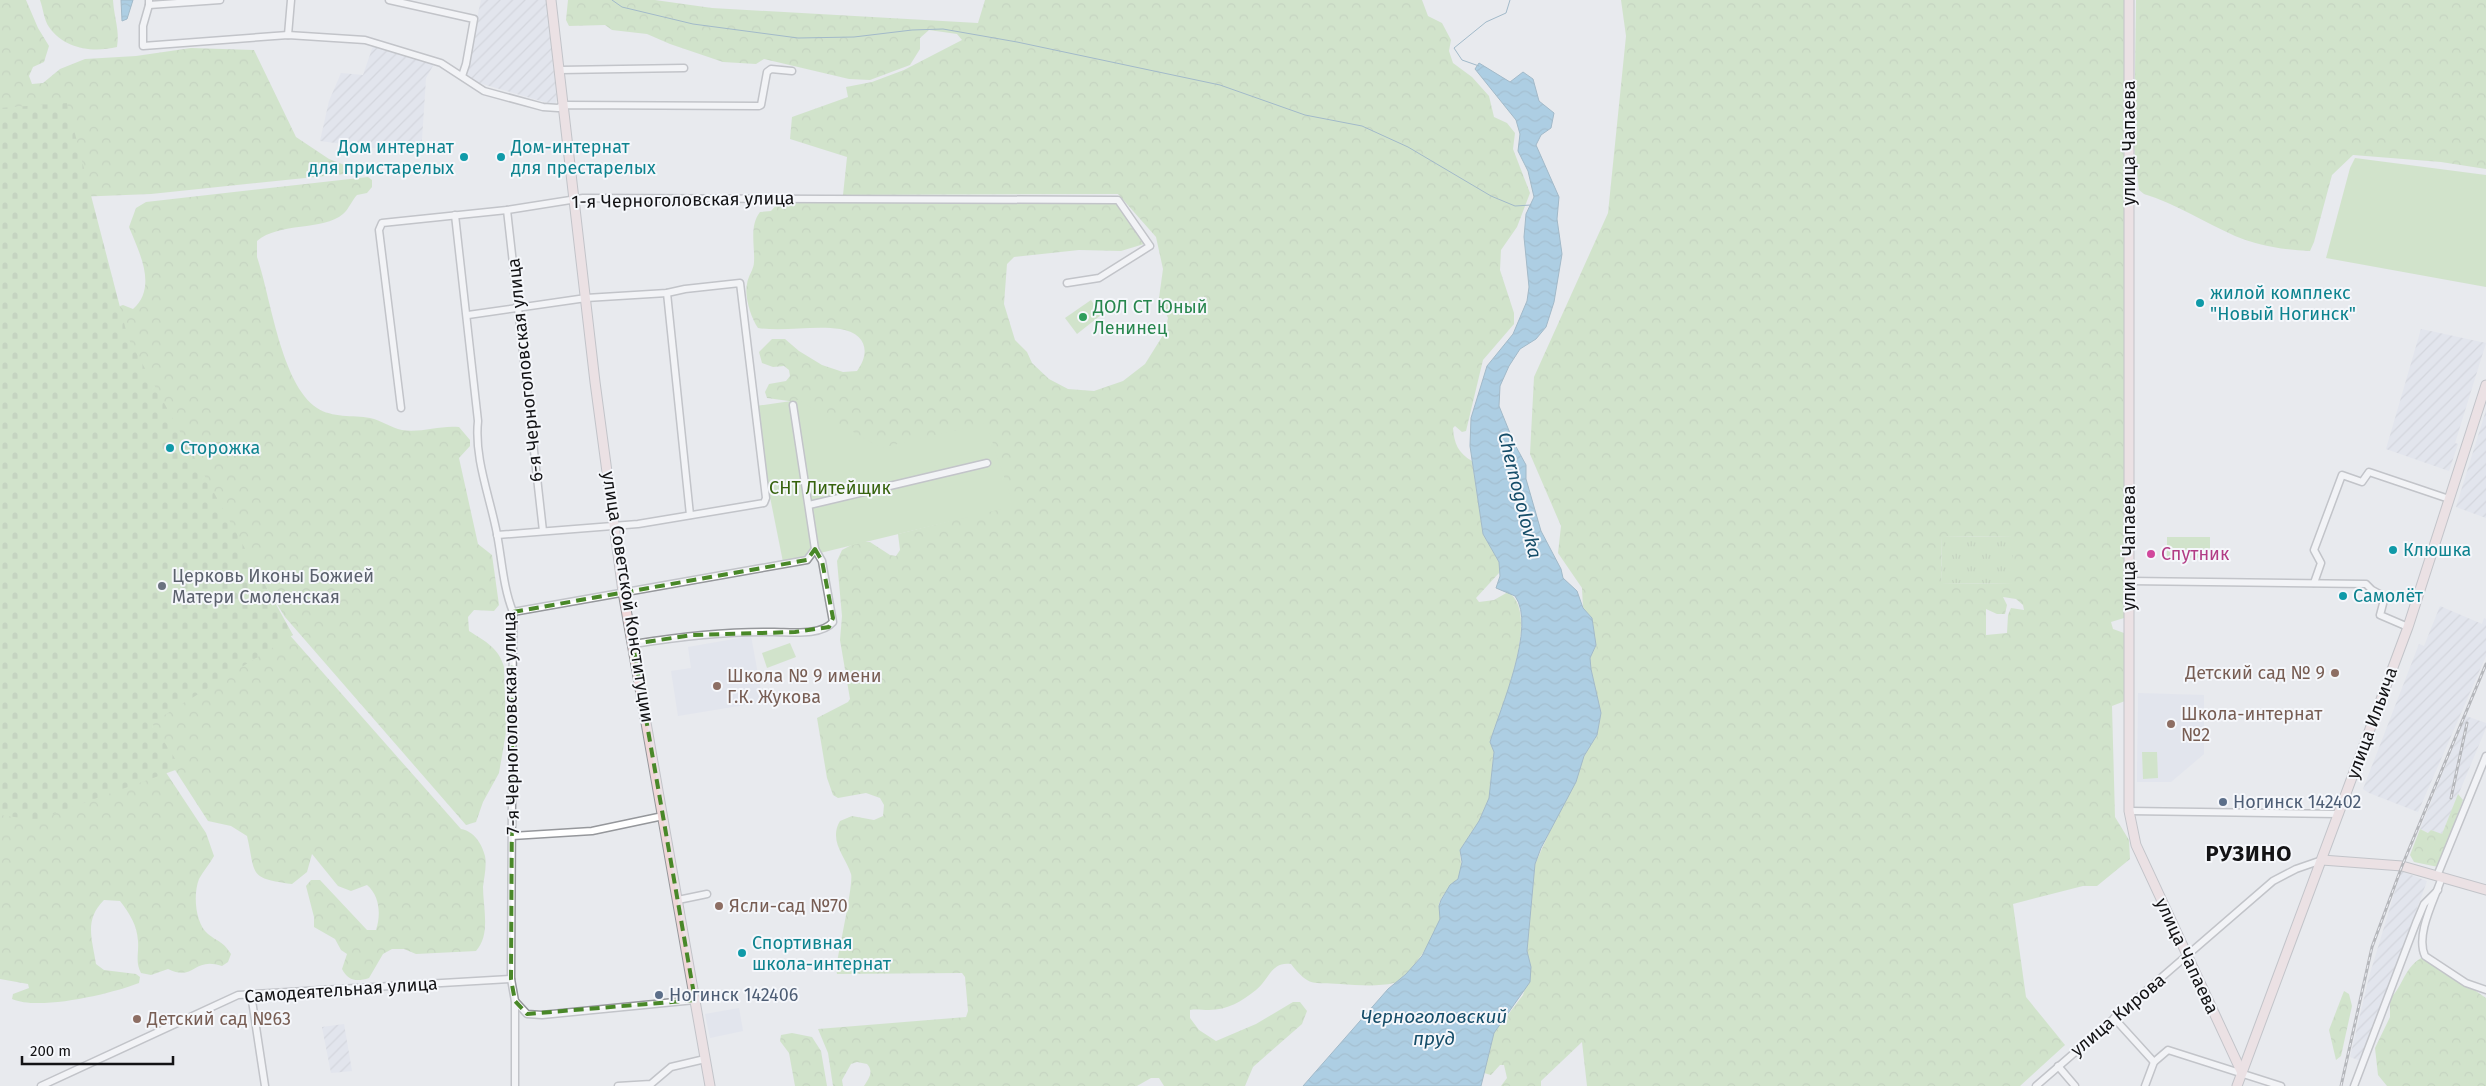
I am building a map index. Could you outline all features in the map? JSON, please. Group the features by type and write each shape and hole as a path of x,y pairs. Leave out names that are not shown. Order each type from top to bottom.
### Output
{"street":[{"path":"220,0 149,2 144,26 143,46 288,35 365,40 441,63 484,91 543,107 558,108 564,105 759,106 761,105 767,72 771,69 792,71"},
{"path":"288,35 291,0"},
{"path":"389,0 474,19 462,76"},
{"name":"улица Советской Конституции","path":"551,0 623,592 710,1086"},
{"name":"улица Чапаева","path":"2129,0 2129,811 2136,845 2242,1072"},
{"path":"560,70 684,68"},
{"path":"747,197 749,190"},
{"name":"1-я Черноголовская улица","path":"401,408 379,230 382,223 507,210 574,200 747,197 1118,200 1150,246 1099,278 1067,283"},
{"name":"6-я Черноголовская улица","path":"507,210 543,531"},
{"name":"7-я Черноголовская улица","path":"455,215 459,263 468,316 478,421 476,439 497,535 506,595 513,612 511,979 515,1001 515,1086"},
{"path":"468,316 586,298 667,293 685,288 740,283 766,498 764,503 638,524 497,535"},
{"path":"667,293 690,515"},
{"name":"улица Ильича","path":"2237,1086 2408,627 2486,384"},
{"path":"633,644 692,635 730,632 795,632 829,627 833,618 822,561 815,549 793,405"},
{"path":"808,505 987,463"},
{"path":"2314,583 2321,563 2314,550 2342,475 2362,482 2369,472 2449,499"},
{"path":"513,612 807,560 815,549"},
{"path":"2129,581 2366,584 2383,596 2384,600 2380,615 2408,627"},
{"path":"2486,756 2439,876 2438,890 2421,940 2425,956 2466,983 2486,990"},
{"path":"2129,811 2339,814"},
{"path":"512,836 592,831 663,816"},
{"path":"2322,860 2366,861 2402,866 2486,890"},
{"name":"улица Кирова","path":"2036,1086 2273,881 2296,869 2322,860"},
{"path":"2354,1086 2424,904 2438,890"},
{"path":"678,900 707,894"},
{"name":"Самодеятельная улица","path":"40,1086 238,996 511,979"},
{"path":"251,994 264,1086"},
{"path":"515,1001 527,1014 542,1015 696,1000"},
{"path":"2114,1018 2154,1062"},
{"path":"2145,1086 2154,1062 2168,1050 2242,1072 2281,1086"},
{"path":"618,1086 650,1084 671,1067 705,1059"},
{"path":"2058,1066 2075,1086"}],"highlighted area":[{"path":"815,549 822,561 833,618 829,627 795,632 692,635 633,644 695,1000 527,1014 515,1001 511,979 513,612 807,560"}],"shaded area":[{"path":"481,0 546,0 557,99 555,105 479,83 465,74"},
{"path":"373,46 434,64 426,78 421,154 320,141 329,101 341,73 363,75"},
{"path":"2421,329 2486,343 2455,443 2458,444 2449,471 2386,449"},
{"path":"2486,410 2486,518 2456,507"},
{"path":"2440,606 2482,624 2484,618 2486,619 2486,656 2418,812 2363,789 2419,644 2424,646"},
{"name":"Школа № 9 имени Г.К. Жукова","path":"751,636 763,702 678,716 671,671 691,668 688,647"},
{"name":"Школа-интернат №2","path":"2138,693 2204,695 2204,754 2171,782 2137,782"},
{"path":"2466,716 2486,723 2486,728 2442,834 2431,830 2429,833 2420,829"},
{"path":"2401,871 2427,881 2361,1061 2350,1057 2369,977"},
{"path":"739,1008 743,1031 710,1038 705,1014"},
{"path":"344,1024 352,1071 331,1073 322,1027"}],"green space":[{"path":"0,0 26,0 38,28 49,46 44,62 33,67 29,76 32,84 43,83 60,69 85,59 136,56 191,48 254,50 296,137 329,159 347,166 348,172 344,174 151,194 0,200"},
{"path":"40,0 113,0 117,29 117,47 98,50 71,45 55,34 49,27"},
{"path":"568,0 655,0 712,8 978,23 985,0 1422,0 1428,16 1442,23 1451,40 1449,51 1453,63 1472,77 1489,96 1494,117 1507,123 1515,133 1513,149 1530,193 1517,227 1501,250 1500,270 1514,313 1514,324 1483,360 1466,431 1462,432 1455,426 1453,428 1454,438 1458,447 1463,455 1472,461 1483,534 1499,562 1499,573 1476,598 1479,602 1494,600 1508,592 1517,603 1521,620 1516,664 1490,742 1494,751 1489,798 1479,821 1460,850 1461,865 1459,877 1440,900 1440,919 1434,935 1422,955 1400,979 1394,983 1374,985 1317,983 1307,980 1291,964 1284,964 1275,968 1256,990 1234,1004 1216,1010 1190,1010 1190,1018 1199,1030 1216,1041 1256,1024 1293,1002 1300,1002 1307,1011 1302,1024 1253,1067 1245,1086 1164,1086 1159,1078 1151,1078 1137,1086 864,1086 870,1075 870,1070 867,1064 857,1062 851,1064 842,1080 843,1086 833,1086 828,1053 818,1029 966,1017 968,1011 965,977 962,973 837,974 836,969 848,904 851,874 839,849 836,835 837,828 840,821 852,816 874,820 883,816 884,805 880,798 866,793 838,798 833,795 827,778 817,718 848,702 850,699 840,640 842,616 837,561 842,550 857,542 870,542 890,555 896,556 900,550 898,534 993,510 858,459 796,402 767,398 765,392 769,384 786,381 790,376 789,370 784,366 773,367 762,363 759,352 772,339 785,339 799,351 822,365 843,372 857,371 864,357 865,350 864,344 856,335 840,329 758,328 753,319 746,295 748,281 754,265 753,236 755,223 760,212 771,211 779,202 1116,202 1144,244 1121,251 1079,250 1014,257 1007,264 1004,304 1015,340 1027,352 1032,363 1049,379 1068,389 1094,391 1123,381 1145,364 1165,332 1168,318 1159,298 1163,269 1156,237 1118,194 843,195 847,157 790,139 792,117 848,97 846,87 872,82 904,70 962,40 957,34 929,30 920,38 920,49 910,65 870,80 849,79 764,59 756,64 723,62 647,34 612,30 605,25 569,26 566,20"},
{"path":"1621,0 2124,0 2124,618 2111,622 2113,629 2124,633 2125,701 2112,706 2115,817 2129,840 2130,859 2097,886 2083,886 2013,904 2026,997 2065,1045 2020,1086 1587,1086 1582,1042 1541,1081 1541,1086 1501,1086 1507,1078 1504,1065 1500,1065 1491,1075 1484,1073 1494,1033 1523,995 1531,967 1527,951 1535,864 1584,756 1597,735 1601,713 1591,669 1590,658 1596,645 1592,618 1583,608 1582,588 1558,553 1561,526 1530,454 1534,377 1608,213 1626,36","holes":["1942,536 2013,537 2012,584 1941,583","2003,597 2016,599 2023,605 2024,610 2011,608 2008,615 2007,633 1986,635 1986,609 1997,614 2005,614 2007,605"]},
{"path":"2136,0 2486,0 2486,169 2441,162 2353,155 2332,175 2310,251 2272,247 2235,236 2190,213 2144,194 2139,190 2134,147"},
{"path":"67,103 128,338 293,635 152,723 181,768 36,820 0,815 0,108"},
{"path":"2355,158 2486,175 2486,287 2326,258 2350,168"},
{"path":"368,177 372,180 372,187 367,193 357,195 343,214 324,223 277,231 266,235 257,241 257,257 286,360 294,380 305,396 317,408 336,415 374,419 394,428 409,431 459,427 470,440 470,446 459,458 478,544 492,555 499,605 494,611 474,610 468,617 469,631 491,646 502,660 504,667 506,732 499,773 483,802 476,822 466,825 285,617 185,458 111,309 123,305 133,309 140,300 144,290 144,269 129,227 136,208 146,202"},
{"name":"ДОЛ СТ Юный Ленинец","path":"1091,300 1101,315 1077,334 1065,318"},
{"name":"СНТ Литейщик","path":"798,400 881,448 986,423 1014,506 783,562 769,492 756,406"},
{"path":"1942,536 2013,537 2013,584 1941,583"},
{"path":"2167,537 2210,537 2210,558 2167,557"},
{"path":"0,606 132,721 206,833 214,856 199,879 196,892 196,908 200,923 204,929 223,944 231,954 228,962 222,966 205,964 184,973 168,969 151,975 141,973 138,961 136,930 127,910 120,901 104,900 94,915 91,930 96,964 104,970 136,974 140,977 139,983 111,992 75,1000 39,1003 12,999 13,994 29,988 28,984 0,979"},
{"path":"287,632 461,829 470,832 480,843 486,860 483,887 485,929 481,944 476,951 416,954 404,949 392,949 383,954 369,978 353,980 347,976 342,969 347,954 341,950 335,939 314,927 314,917 306,886 311,880 320,880 367,930 376,930 379,912 377,900 371,889 367,885 351,891 338,886 312,854 307,872 292,884 260,876 253,866 247,836 231,826 208,821 146,725"},
{"path":"790,643 796,657 767,668 762,653"},
{"path":"2142,752 2157,752 2158,778 2143,779"},
{"path":"2458,794 2463,800 2438,867 2414,862 2410,855 2420,829 2428,833 2431,830 2442,834"},
{"path":"2425,956 2486,998 2486,1086 2387,1086 2378,1075 2375,1048 2390,1017 2390,999 2413,965"},
{"path":"2344,991 2349,994 2352,1006 2341,1056 2336,1060 2329,1030"},
{"path":"792,1033 812,1037 821,1051 827,1086 795,1086 789,1053 780,1041 781,1035"}],"water":[{"path":"121,0 133,0 127,19 122,21"},
{"name":"Черноголовский пруд","path":"1479,63 1510,82 1523,72 1533,79 1539,101 1554,113 1551,128 1541,135 1536,145 1559,197 1557,219 1562,254 1554,302 1546,327 1536,339 1520,349 1509,366 1500,386 1499,406 1514,443 1526,465 1526,479 1541,531 1561,569 1563,578 1577,591 1583,608 1592,618 1596,645 1590,658 1591,669 1601,713 1597,735 1584,756 1576,782 1541,848 1535,864 1527,951 1531,967 1530,982 1494,1033 1481,1086 1303,1086 1388,989 1406,974 1422,956 1440,919 1439,906 1441,900 1450,885 1458,879 1462,862 1460,850 1479,821 1489,798 1494,752 1490,742 1508,689 1519,647 1522,627 1521,610 1515,596 1496,588 1500,576 1499,562 1483,534 1470,446 1471,418 1487,366 1513,334 1527,301 1529,287 1524,237 1526,214 1534,197 1528,171 1518,151 1520,134 1516,120 1475,69"}],"waterway":[{"path":"612,0 622,7 693,24 798,38 854,37 912,30 943,29 1017,42 1220,85 1305,115 1362,126 1408,147 1491,196 1515,206 1531,205"},
{"name":"Chernogolovka","path":"1479,66 1462,60 1454,48 1486,22 1506,13 1510,0"}],"railway":[{"path":"2341,1086 2372,947 2402,866 2486,664"},
{"path":"2451,798 2467,723"}],"place":[{"name":"Дом интернат для пристарелых","path":"464,157"},
{"name":"Дом-интернат для престарелых","path":"501,157"},
{"name":"жилой комплекс \"Новый Ногинск\"","path":"2200,303"},
{"name":"ДОЛ СТ Юный Ленинец","path":"1083,317"},
{"name":"Сторожка","path":"170,448"},
{"name":"Клюшка","path":"2393,550"},
{"name":"Спутник","path":"2151,554"},
{"name":"Церковь Иконы Божией Матери Смоленская","path":"162,586"},
{"name":"Самолёт","path":"2343,596"},
{"name":"Детский сад № 9","path":"2335,673"},
{"name":"Школа № 9 имени Г.К. Жукова","path":"717,686"},
{"name":"Школа-интернат №2","path":"2171,724"},
{"name":"Ногинск 142402","path":"2223,802"},
{"name":"Ясли-сад №70","path":"719,906"},
{"name":"Спортивная школа-интернат","path":"742,953"},
{"name":"Ногинск 142406","path":"659,995"},
{"name":"Детский сад №63","path":"137,1019"}],"district":[{"name":"РУЗИНО","path":"2249,853"}]}
